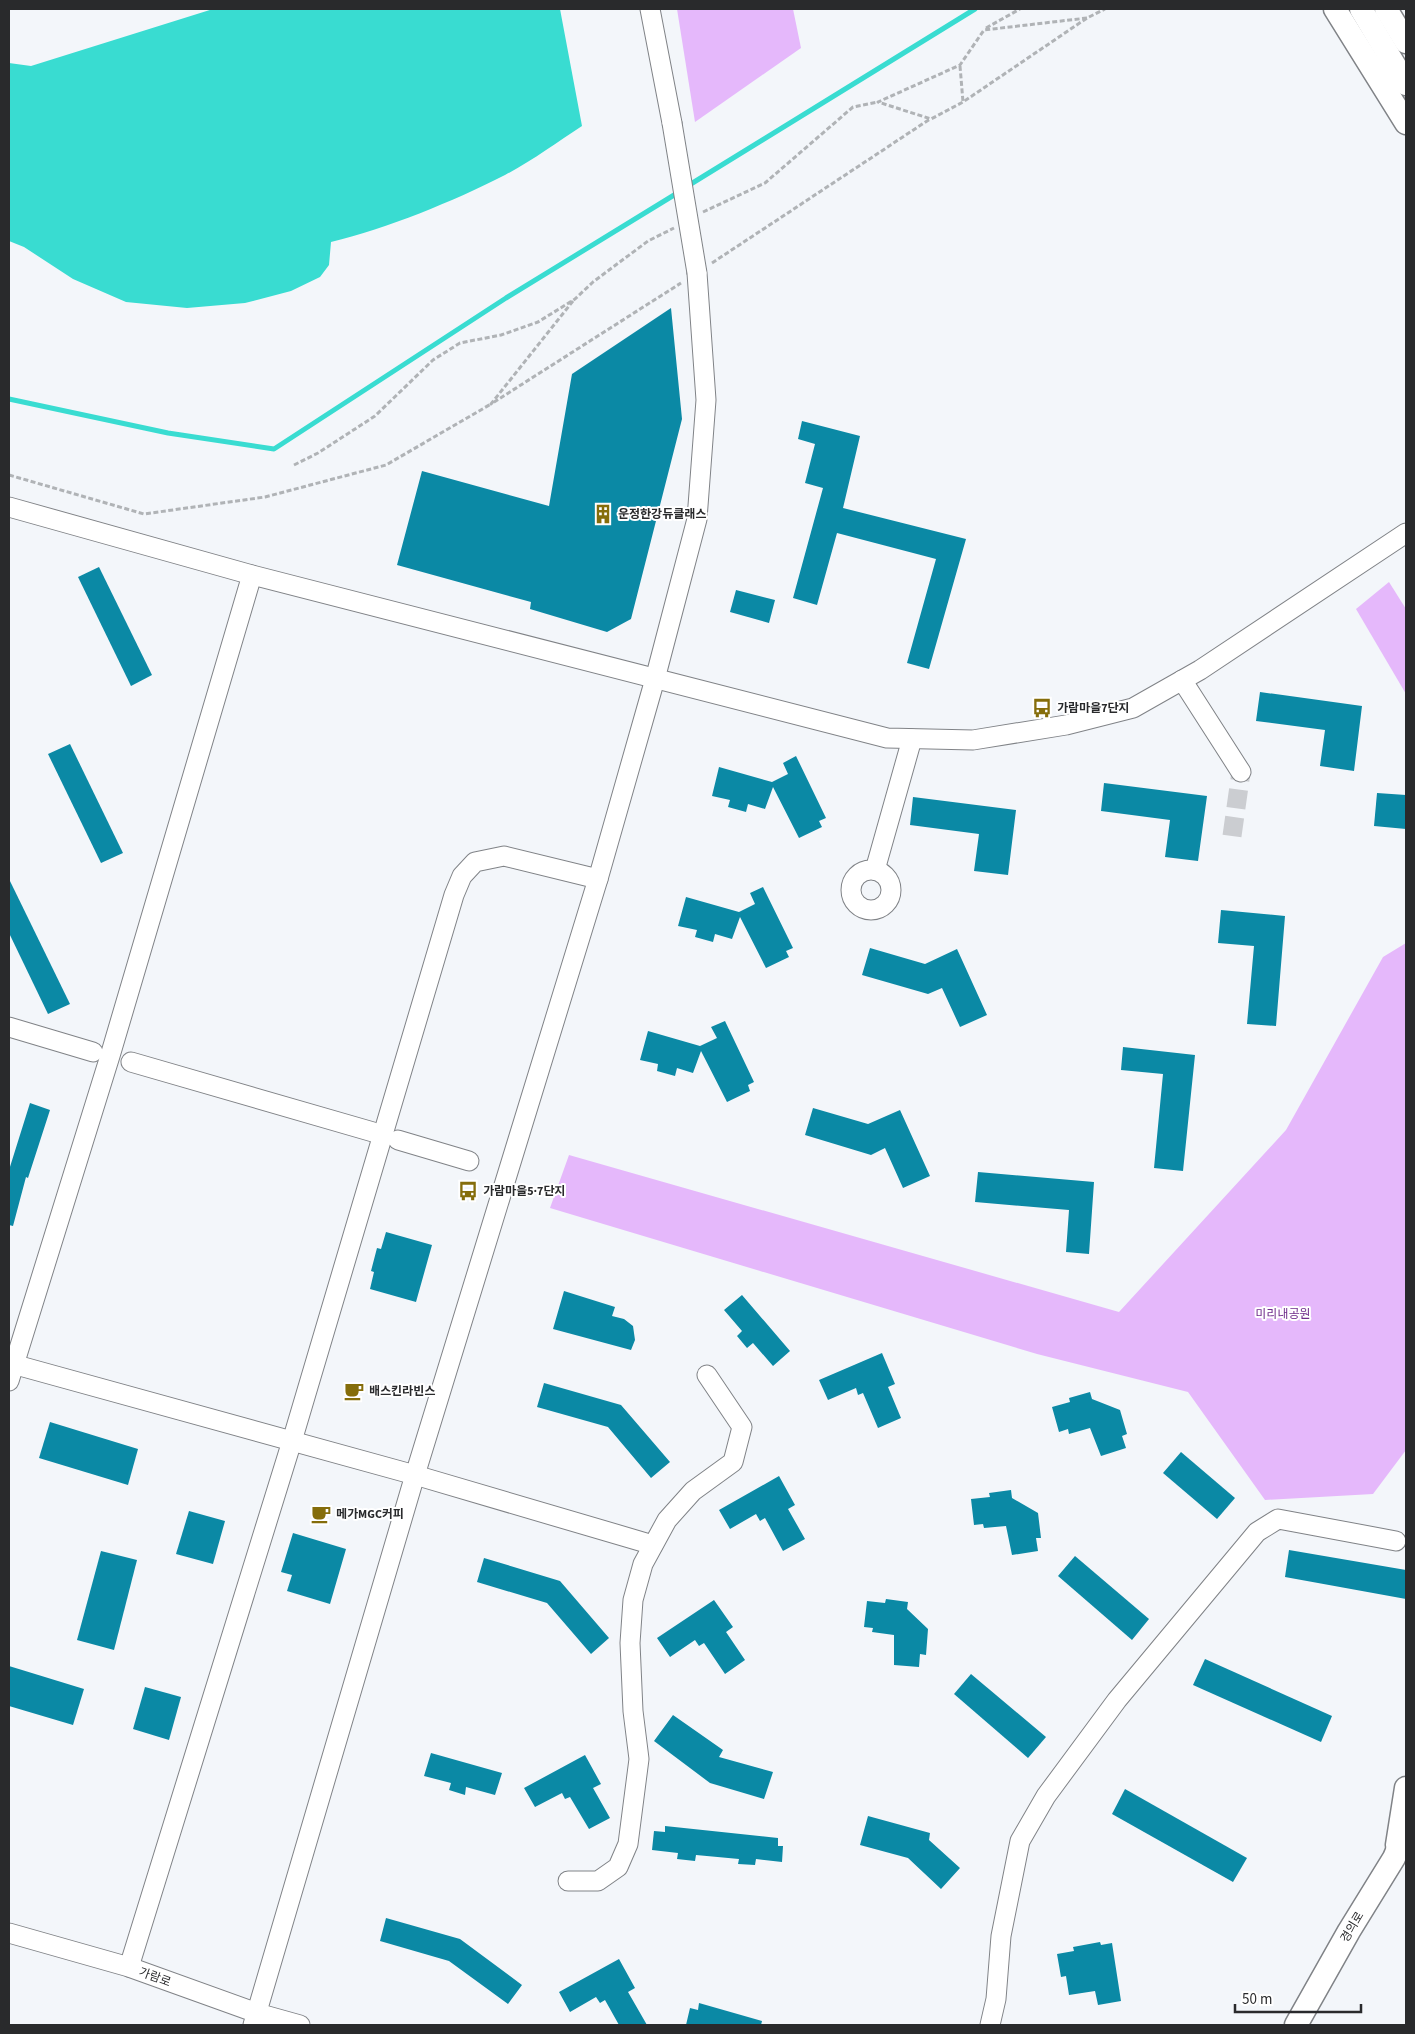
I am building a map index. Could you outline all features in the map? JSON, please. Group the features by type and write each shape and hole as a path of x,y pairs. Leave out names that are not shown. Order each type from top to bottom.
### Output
{"main road":[{"path":"1335,9 1406,123"},
{"path":"1361,9 1406,84"},
{"path":"1386,9 1406,42"},
{"path":"1400,1852 1406,1788"},
{"name":"경의로","path":"1296,2025 1349,1931 1400,1852 1406,1830"}],"street":[{"path":"255,2019 415,1475 598,879 655,679 697,519 706,400 702,270 650,9"},
{"path":"9,507 252,575 655,679 887,738 912,739 972,740 1066,725 1133,708 1182,680 1406,533"},
{"path":"252,575 112,1047 11,1369 292,1441 653,1545"},
{"path":"1182,680 1241,772"},
{"path":"875,870 912,739"},
{"path":"129,1967 292,1441 454,895 462,876 475,862 504,856 598,879"},
{"path":"9,1027 93,1052"},
{"path":"131,1062 373,1132"},
{"path":"398,1140 469,1161"},
{"path":"568,1880 598,1881 618,1868 628,1844 639,1759 632,1710 630,1662 633,1600 643,1564 667,1520 694,1490 733,1462 742,1427 708,1375"},
{"path":"990,2025 996,1999 1001,1936 1020,1841 1046,1796 1117,1700 1176,1628 1257,1532 1278,1519 1396,1540"},
{"name":"가람로","path":"9,1933 129,1967 255,2019 300,2025"}],"path":[{"path":"696,215 765,183 853,107 878,102 960,65 984,30 1020,9"},
{"path":"702,270 931,119 963,102 1087,18 1104,9"},
{"path":"984,30 1087,18"},
{"path":"960,65 963,102"},
{"path":"878,102 931,119"},
{"path":"491,404 575,299 593,282 648,241 680,224"},
{"path":"9,475 144,514 265,497 386,465 491,404 681,283"},
{"path":"294,465 318,453 375,416 433,360 460,343 501,335 538,322 575,299"}],"green space":[{"path":"677,9 793,9 801,48 695,122"},
{"path":"1389,582 1406,609 1406,694 1356,609"},
{"name":"미리내공원","path":"1406,943 1406,1450 1373,1494 1265,1500 1188,1392 1037,1354 550,1208 569,1155 1119,1312 1286,1130 1383,957"}],"water":[{"path":"213,9 560,9 582,126 535,158 485,185 397,222 331,242 329,265 320,277 291,291 245,303 187,308 126,302 73,279 24,247 9,241 9,63 31,66"}],"building":[{"name":"운정한강듀클래스","path":"671,308 682,419 631,619 607,632 530,609 531,602 397,565 422,471 549,506 572,374"},
{"path":"802,421 860,436 843,508 966,539 929,669 907,663 936,559 837,533 817,605 793,598 823,488 805,483 815,444 798,439"},
{"path":"99,567 152,675 131,686 78,577"},
{"path":"736,590 775,600 769,623 730,612"},
{"path":"1260,692 1362,706 1354,771 1320,766 1325,730 1256,721"},
{"path":"70,744 123,853 101,863 48,754"},
{"path":"796,756 826,818 819,821 822,827 799,838 773,787 765,809 748,804 746,812 728,807 730,800 712,796 719,767 772,782 788,774 783,763"},
{"path":"1104,783 1207,796 1198,861 1165,857 1170,820 1101,811"},
{"path":"1377,793 1406,795 1406,829 1374,826"},
{"path":"913,797 1016,810 1008,875 974,871 979,834 910,825"},
{"path":"9,879 70,1004 48,1014 9,933"},
{"path":"763,887 793,948 786,951 789,957 766,968 740,917 732,939 715,934 713,942 695,937 697,930 678,926 686,897 739,912 755,904 750,893"},
{"path":"1221,910 1285,916 1276,1026 1247,1024 1254,946 1218,943"},
{"path":"870,948 925,964 957,949 987,1015 960,1027 942,988 928,994 862,975"},
{"path":"725,1021 754,1082 748,1085 750,1091 727,1102 701,1051 693,1073 677,1068 675,1076 657,1071 658,1064 640,1060 648,1031 700,1046 717,1038 711,1027"},
{"path":"1123,1047 1195,1055 1183,1171 1154,1168 1163,1074 1121,1070"},
{"path":"30,1103 50,1110 28,1178 26,1177 13,1226 9,1225 9,1170"},
{"path":"813,1108 868,1124 900,1110 930,1176 903,1188 885,1148 871,1155 805,1135"},
{"path":"978,1172 1094,1182 1089,1254 1066,1252 1069,1210 975,1202"},
{"path":"386,1232 432,1245 416,1302 370,1289 374,1272 371,1271 377,1248 381,1249"},
{"path":"564,1291 615,1307 612,1316 624,1319 633,1326 635,1340 631,1350 553,1329"},
{"path":"742,1295 790,1351 773,1366 753,1343 747,1348 737,1336 742,1331 724,1310"},
{"path":"882,1353 895,1384 888,1387 901,1418 878,1428 863,1393 858,1395 856,1388 828,1400 819,1380"},
{"path":"544,1383 621,1405 670,1462 651,1478 608,1427 537,1407"},
{"path":"1090,1392 1092,1399 1120,1410 1127,1434 1122,1436 1126,1448 1101,1456 1090,1428 1069,1434 1068,1429 1059,1432 1052,1407 1070,1402 1069,1398"},
{"path":"50,1422 138,1449 128,1485 39,1458"},
{"path":"1181,1452 1235,1498 1217,1519 1163,1473"},
{"path":"779,1476 795,1505 788,1509 805,1539 783,1551 765,1518 760,1521 756,1514 730,1529 719,1510"},
{"path":"1011,1490 1012,1498 1038,1513 1041,1538 1036,1538 1038,1551 1012,1555 1006,1526 984,1528 983,1524 974,1525 971,1499 990,1497 989,1493"},
{"path":"189,1511 225,1521 213,1564 176,1554"},
{"path":"293,1533 346,1549 330,1604 287,1591 292,1575 281,1572"},
{"path":"1289,1550 1406,1570 1406,1599 1285,1577"},
{"path":"101,1551 137,1560 114,1650 77,1640"},
{"path":"1075,1556 1149,1619 1132,1640 1058,1576"},
{"path":"484,1558 560,1581 609,1638 591,1654 547,1603 477,1582"},
{"path":"886,1599 908,1602 907,1609 928,1629 926,1655 920,1654 919,1667 894,1665 894,1635 872,1632 873,1628 864,1627 867,1601 885,1603"},
{"path":"714,1600 733,1627 726,1632 745,1660 725,1674 704,1643 699,1646 695,1640 670,1657 657,1638"},
{"path":"1205,1659 1332,1716 1321,1742 1193,1685"},
{"path":"9,1666 84,1689 73,1725 9,1706"},
{"path":"971,1674 1046,1737 1028,1758 954,1694"},
{"path":"145,1687 181,1697 169,1740 133,1729"},
{"path":"673,1715 723,1750 719,1757 773,1772 764,1799 710,1783 654,1741"},
{"path":"431,1753 502,1773 495,1795 466,1787 465,1795 449,1790 451,1783 424,1776"},
{"path":"585,1755 601,1784 593,1788 610,1818 589,1829 570,1797 565,1799 562,1793 535,1807 524,1788"},
{"path":"1125,1789 1247,1858 1233,1882 1112,1814"},
{"path":"868,1816 930,1833 929,1840 960,1868 941,1889 908,1858 860,1845"},
{"path":"665,1826 778,1838 778,1846 783,1846 782,1862 756,1859 755,1865 738,1864 739,1859 696,1855 695,1861 677,1859 678,1853 652,1850 654,1831 665,1832"},
{"path":"386,1918 460,1939 522,1985 508,2004 449,1961 380,1941"},
{"path":"1100,1942 1101,1945 1112,1943 1121,2001 1098,2005 1095,1991 1069,1995 1066,1976 1061,1977 1057,1954 1074,1951 1073,1947"},
{"path":"619,1959 635,1988 628,1992 647,2025 619,2025 605,2000 600,2003 596,1997 570,2012 559,1992"},
{"path":"699,2003 762,2021 761,2025 686,2025 690,2008 698,2010"}],"waterway":[{"path":"686,187 975,9"},
{"path":"9,399 168,433 274,449 506,298 679,192"}],"tunnel":[{"path":"1232,836 1241,772"}],"place":[{"name":"운정한강듀클래스","path":"603,514"},
{"name":"가람마을7단지","path":"1042,708"},
{"name":"가람마을5·7단지","path":"468,1191"},
{"name":"배스킨라빈스","path":"354,1391"},
{"name":"메가MGC커피","path":"321,1514"}]}
